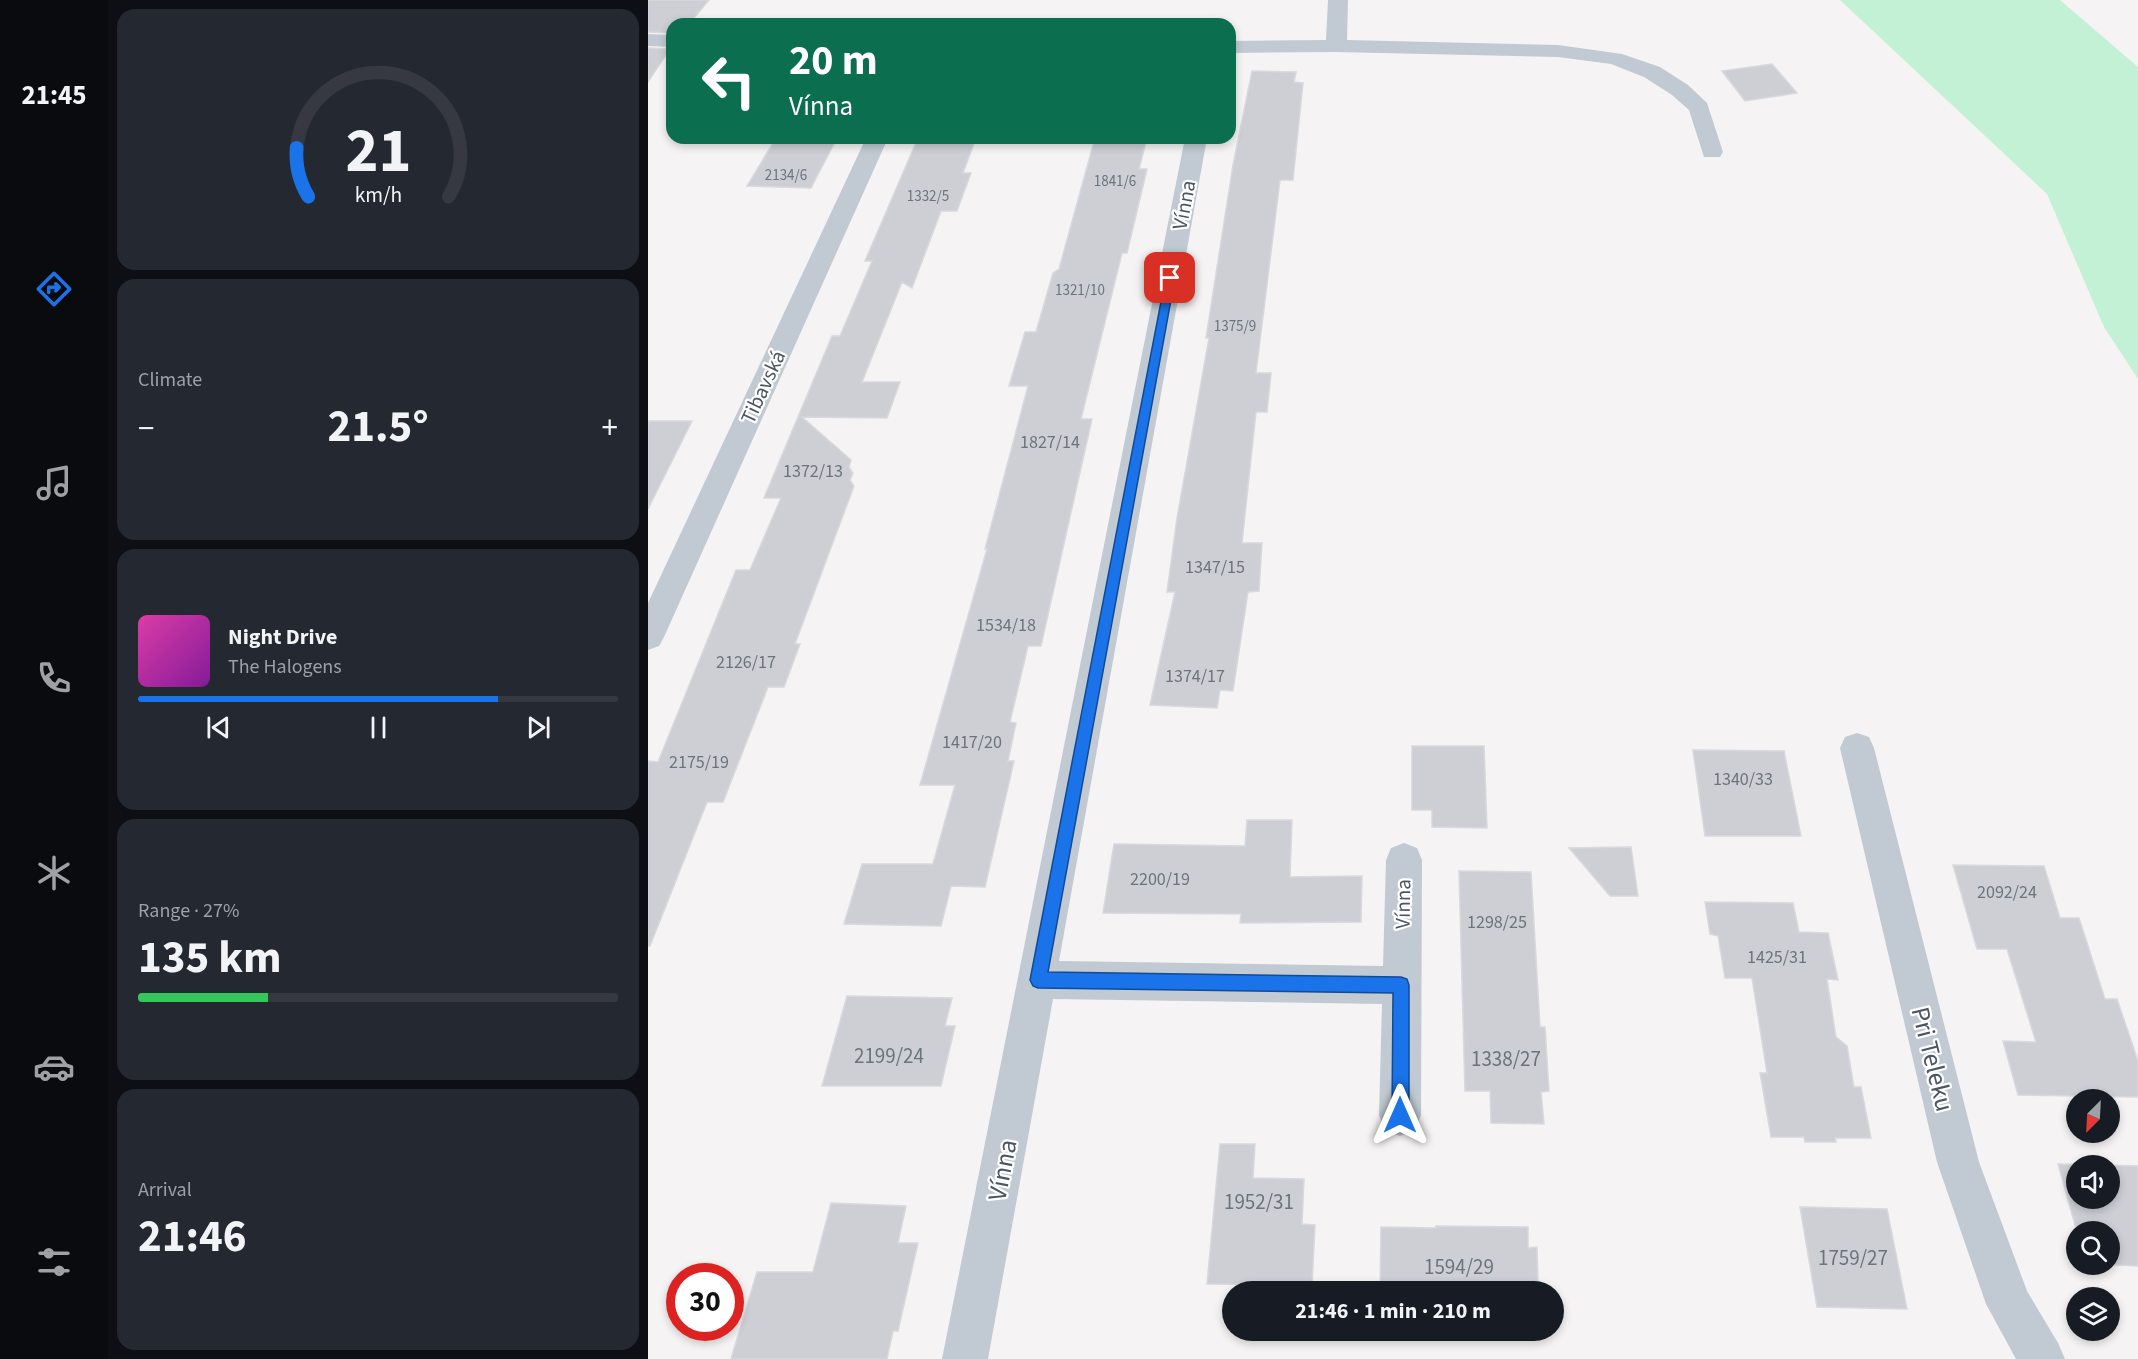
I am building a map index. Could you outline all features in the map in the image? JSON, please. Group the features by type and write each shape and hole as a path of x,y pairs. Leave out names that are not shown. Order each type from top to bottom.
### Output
{"street":[{"path":"1336,46 1338,0"},
{"path":"648,40 666,41"},
{"path":"1236,47 1336,46 1558,51 1614,58 1652,72 1680,90 1699,108 1712,152"},
{"name":"Tibavská","path":"648,637 874,144"},
{"name":"Vínna","path":"965,1359 1196,144"},
{"name":"Pri Teleku","path":"1857,748 1958,1162 2009,1304 2042,1359"},
{"name":"Vínna","path":"1400,1115 1404,860"},
{"path":"1038,980 1401,985"}],"green space":[{"path":"1840,0 2060,0 2138,67 2138,379 2104,327 2047,194"}],"building":[{"path":"648,0 709,0 694,18 666,18 666,33 648,32"},
{"path":"648,48 666,49 666,55 648,82"},
{"path":"1772,64 1797,93 1745,101 1722,71"},
{"path":"1252,71 1296,72 1294,82 1303,83 1293,180 1280,180 1256,373 1271,373 1267,412 1256,412 1242,543 1262,543 1259,591 1248,592 1233,691 1220,690 1217,708 1150,705 1175,592 1167,592 1177,518 1209,338 1206,338 1233,165"},
{"path":"772,144 834,144 811,188 747,186"},
{"path":"915,144 974,144 963,173 971,173 957,211 941,211 912,288 902,282 862,382 900,382 887,418 802,417 851,460 849,467 853,473 850,480 854,486 795,644 800,644 784,687 768,687 723,802 707,802 650,946 648,946 648,761 658,762 736,570 750,570 781,498 764,498 832,336 840,336 872,261 865,261"},
{"path":"1093,144 1145,144 1139,169 1147,169 1127,253 1122,253 1081,419 1092,419 1041,646 1028,646 1010,722 1016,723 1008,761 1014,761 985,887 951,886 941,926 844,924 862,864 933,864 955,785 920,785 987,549 985,549 1028,386 1009,386 1025,332 1036,332 1053,273 1059,269"},
{"path":"648,421 692,421 648,509"},
{"path":"1412,746 1484,746 1487,828 1432,827 1432,810 1412,810"},
{"path":"1693,750 1784,751 1801,836 1705,836"},
{"path":"1247,820 1292,820 1290,877 1362,876 1361,922 1240,923 1241,914 1103,913 1114,844 1245,846"},
{"path":"1631,847 1638,896 1610,896 1569,848"},
{"path":"1953,865 2044,866 2060,918 2079,918 2105,999 2117,999 2138,1061 2138,1097 2120,1097 2120,1089 2066,1089 2066,1096 2018,1095 2003,1041 2036,1042 2007,949 1977,949"},
{"path":"1459,871 1531,872 1540,1027 1545,1027 1549,1091 1541,1092 1544,1124 1491,1123 1490,1091 1465,1091"},
{"path":"1705,902 1793,903 1799,932 1828,933 1838,980 1827,979 1836,1037 1847,1046 1854,1087 1861,1087 1871,1138 1835,1138 1836,1142 1805,1142 1804,1137 1771,1137 1760,1073 1767,1073 1752,978 1725,978 1718,936 1710,934"},
{"path":"847,996 952,998 945,1026 955,1026 941,1086 822,1086"},
{"path":"1220,1144 1255,1144 1253,1178 1304,1179 1302,1224 1315,1225 1312,1281 1222,1281 1222,1284 1207,1284"},
{"path":"2058,1164 2066,1164 2066,1193"},
{"path":"2120,1166 2138,1166 2138,1266 2120,1265 2120,1221 2074,1221 2071,1209 2120,1209"},
{"path":"831,1203 906,1206 898,1243 918,1243 898,1331 893,1331 887,1359 731,1359 736,1341 744,1341 744,1316 757,1272 813,1272"},
{"path":"1800,1207 1887,1209 1907,1309 1817,1307"},
{"path":"1436,1226 1528,1227 1528,1248 1537,1247 1538,1281 1380,1281 1381,1227 1436,1228"}],"route":[{"path":"1170,278 1038,980 1401,985 1400,1115"}]}
